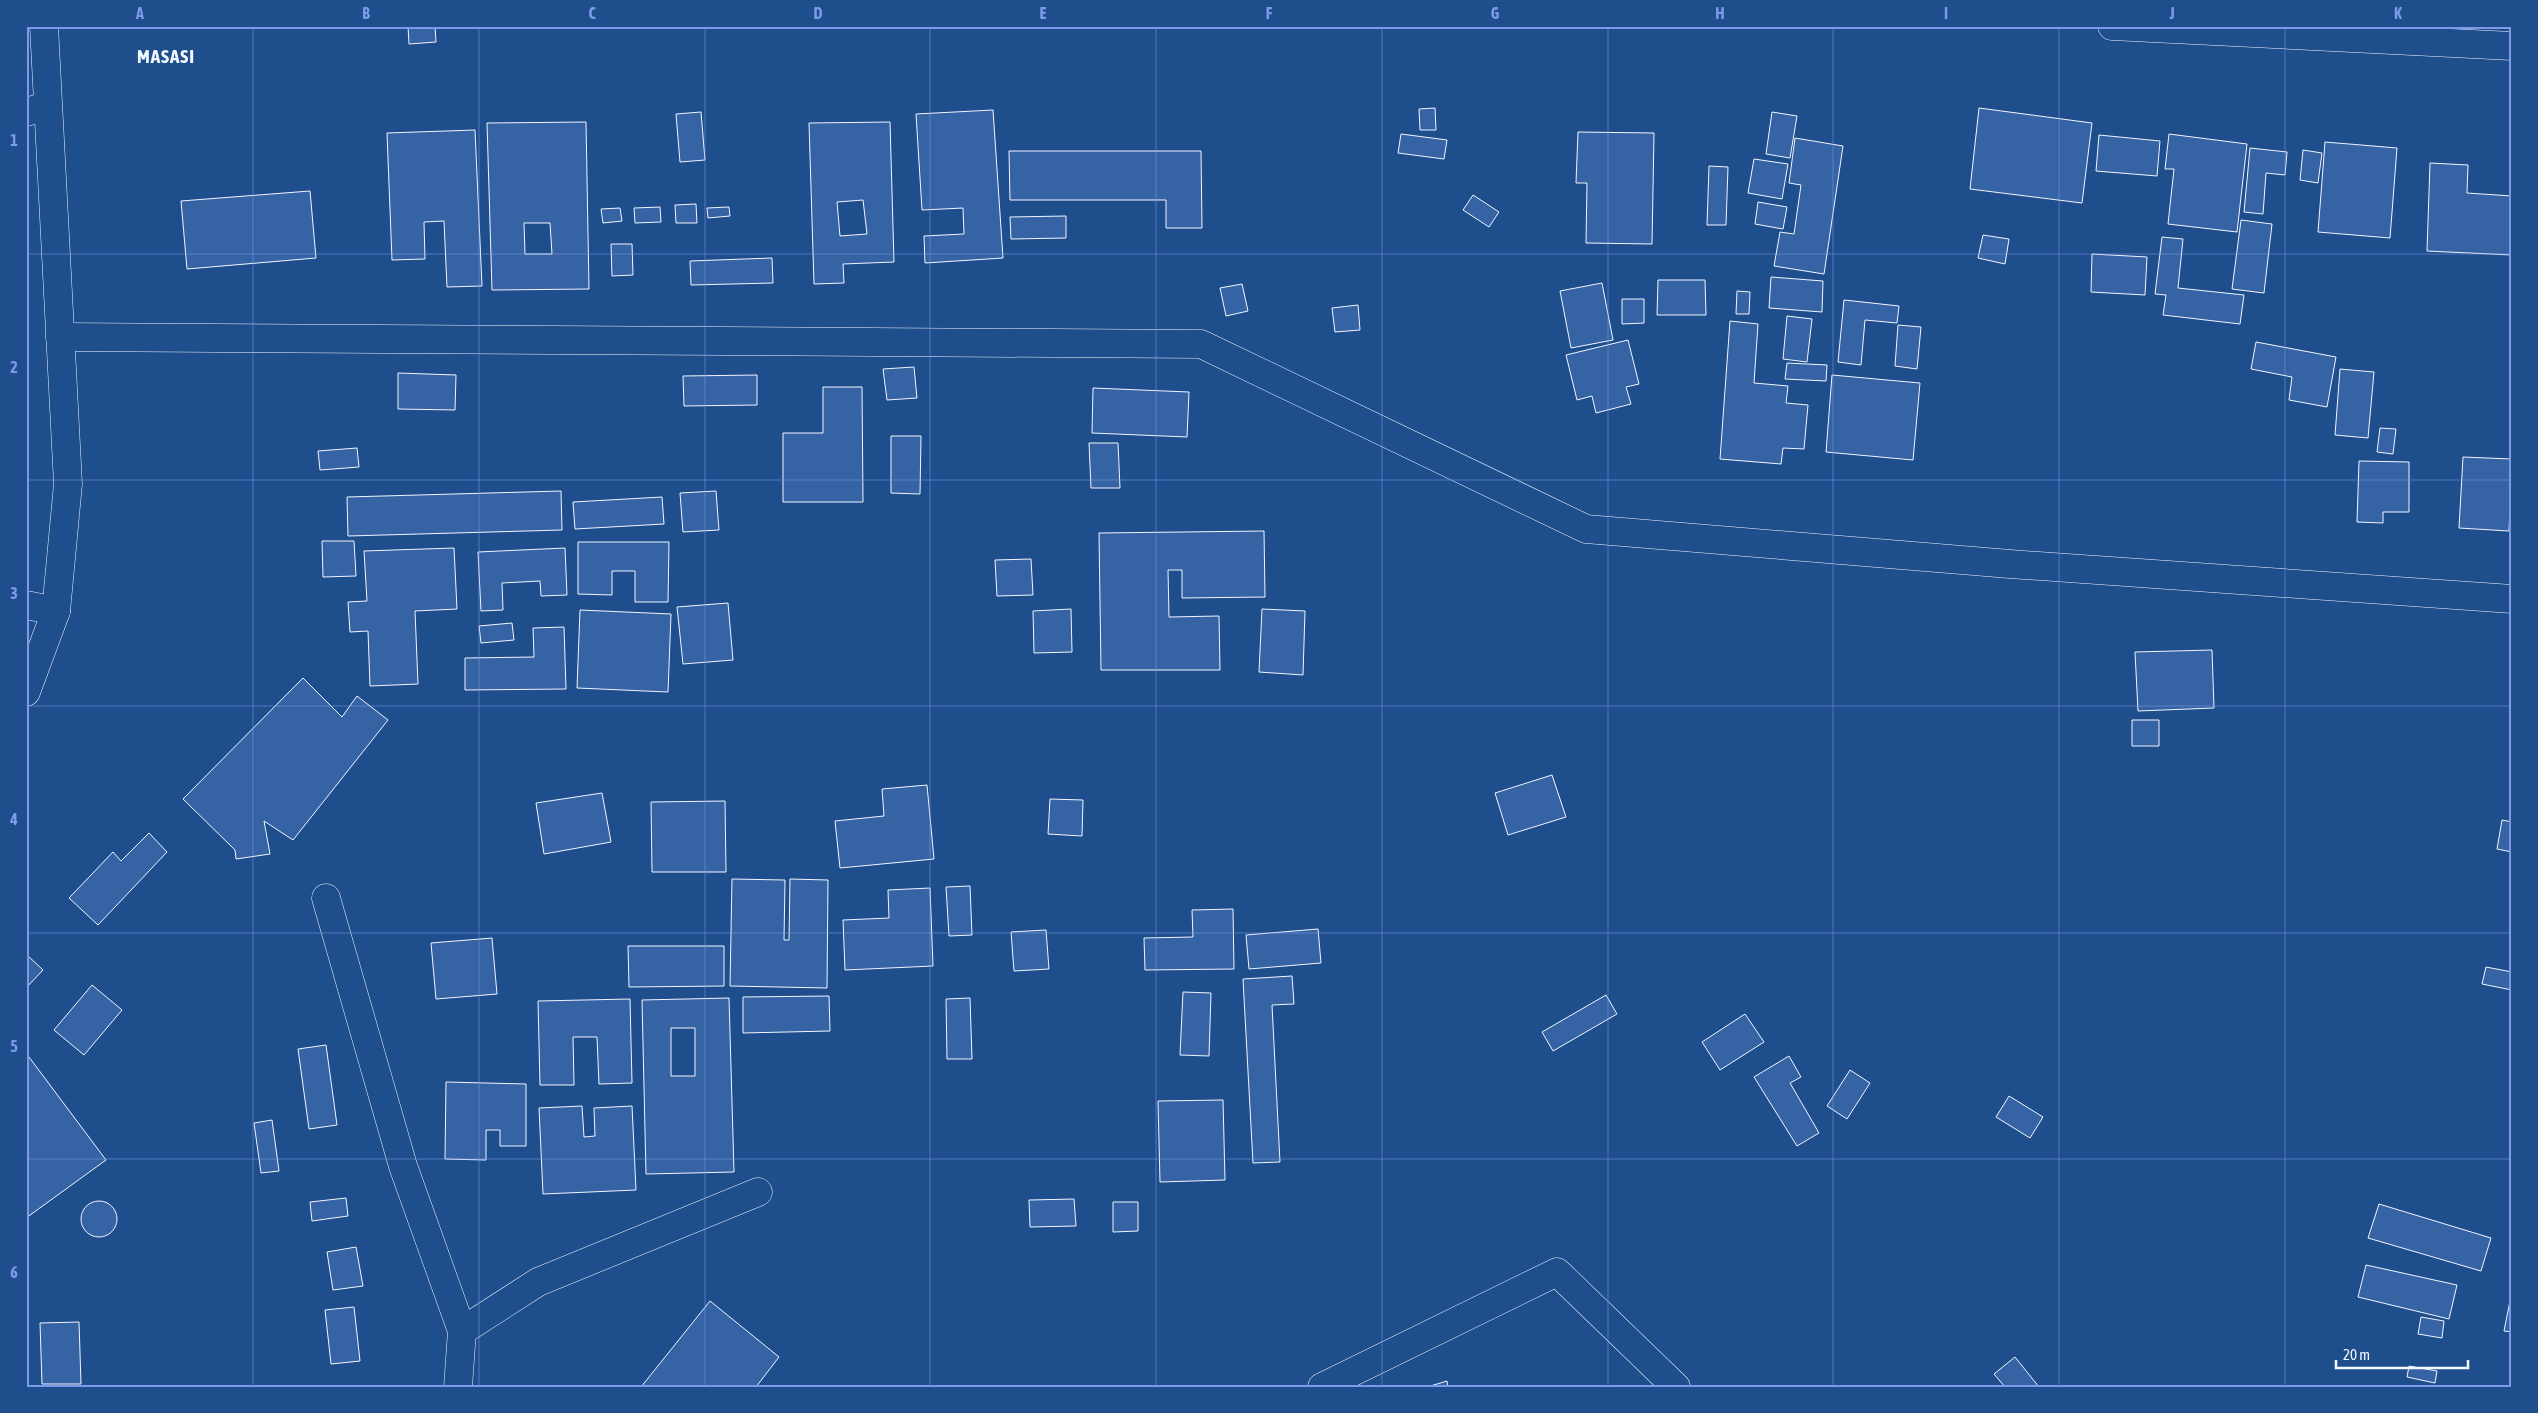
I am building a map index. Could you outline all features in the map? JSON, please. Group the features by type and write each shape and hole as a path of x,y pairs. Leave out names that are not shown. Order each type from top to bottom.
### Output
{"main road":[{"path":"26,692 56,610 68,484 60,337 37,109 44,26"},
{"path":"2112,26 2512,46"},
{"path":"60,337 1201,344 1586,529 2020,565 2512,599"},
{"path":"26,605 56,610"},
{"path":"326,898 403,1166 462,1331 458,1387"},
{"path":"462,1331 538,1282 758,1192"},
{"path":"1322,1387 1557,1272 1676,1387"}],"building":[{"path":"408,26 435,26 436,42 409,44"},
{"path":"1435,108 1436,130 1420,130 1419,109"},
{"path":"1979,108 2092,123 2082,203 1970,189"},
{"path":"993,110 1003,258 925,263 924,236 964,234 963,208 922,210 916,114"},
{"path":"701,112 705,160 680,162 676,114"},
{"path":"1772,112 1797,116 1790,158 1766,154"},
{"path":"586,122 589,289 492,290 487,123","holes":["524,223 550,223 552,254 525,254"]},
{"path":"890,122 894,262 843,264 844,283 814,284 809,123","holes":["863,200 867,234 840,236 837,202"]},
{"path":"475,130 482,286 447,287 444,221 424,222 425,259 392,260 387,133"},
{"path":"1578,132 1654,133 1652,244 1586,243 1587,183 1576,183"},
{"path":"1401,134 1447,140 1444,159 1398,153"},
{"path":"2169,134 2247,144 2237,232 2168,224 2174,169 2165,169"},
{"path":"2099,135 2160,141 2157,176 2096,171"},
{"path":"1795,138 1843,146 1824,274 1774,266 1780,232 1794,234 1801,185 1789,183"},
{"path":"2325,142 2397,148 2390,238 2318,232"},
{"path":"2250,148 2287,152 2285,175 2266,173 2263,214 2244,212"},
{"path":"2303,150 2322,153 2318,183 2300,180"},
{"path":"1009,151 1201,151 1202,228 1166,228 1166,200 1010,200"},
{"path":"1754,159 1788,164 1782,199 1748,193"},
{"path":"2430,163 2468,165 2467,193 2512,196 2512,255 2427,251"},
{"path":"1709,166 1728,167 1726,225 1707,225"},
{"path":"310,191 316,258 187,269 181,201"},
{"path":"1473,195 1499,212 1489,227 1463,210"},
{"path":"1758,202 1787,207 1783,229 1755,224"},
{"path":"696,204 697,223 676,223 675,205"},
{"path":"660,207 661,222 635,223 634,208"},
{"path":"729,207 730,216 708,218 707,208"},
{"path":"620,208 622,221 603,223 601,209"},
{"path":"1066,216 1066,238 1011,239 1010,217"},
{"path":"2241,220 2272,224 2264,293 2232,289"},
{"path":"1983,235 2009,239 2005,264 1978,258"},
{"path":"2162,237 2183,239 2178,288 2244,295 2240,324 2163,315 2166,295 2155,294"},
{"path":"611,244 632,244 633,275 612,276"},
{"path":"2092,254 2147,257 2145,295 2091,292"},
{"path":"772,258 773,283 691,285 690,261"},
{"path":"1771,277 1823,281 1822,312 1769,308"},
{"path":"1658,280 1705,280 1706,315 1657,315"},
{"path":"1602,283 1613,340 1571,348 1560,291"},
{"path":"1242,284 1248,311 1226,316 1220,288"},
{"path":"1737,291 1750,292 1749,314 1736,314"},
{"path":"1622,299 1644,299 1644,323 1622,324"},
{"path":"1844,300 1899,306 1897,323 1865,320 1861,365 1838,362"},
{"path":"1358,305 1360,330 1335,332 1332,308"},
{"path":"1787,316 1812,319 1807,362 1783,359"},
{"path":"1730,321 1758,324 1754,383 1788,386 1786,403 1808,405 1804,449 1783,448 1781,464 1720,459"},
{"path":"1898,325 1921,327 1917,369 1895,366"},
{"path":"1628,340 1639,384 1626,387 1631,404 1596,413 1592,396 1577,400 1566,355"},
{"path":"2256,342 2336,357 2327,407 2289,400 2292,377 2251,369"},
{"path":"1787,363 1827,365 1826,381 1785,379"},
{"path":"914,367 917,398 887,400 883,369"},
{"path":"2340,369 2374,372 2368,438 2335,435"},
{"path":"398,373 456,375 455,410 398,409"},
{"path":"757,375 757,405 684,406 683,376"},
{"path":"1832,375 1920,383 1913,460 1826,452"},
{"path":"823,387 862,387 863,502 783,502 783,433 823,433"},
{"path":"1093,388 1189,392 1187,437 1092,433"},
{"path":"2380,428 2396,429 2393,454 2377,452"},
{"path":"891,436 921,436 920,494 891,493"},
{"path":"1089,443 1118,443 1120,488 1091,488"},
{"path":"357,448 359,467 320,470 318,451"},
{"path":"2463,457 2512,459 2509,531 2459,528"},
{"path":"2359,461 2409,462 2409,512 2383,512 2383,523 2357,522"},
{"path":"561,491 562,530 348,536 347,497"},
{"path":"716,491 719,530 683,532 680,493"},
{"path":"662,497 664,524 575,529 573,502"},
{"path":"1264,531 1265,597 1182,598 1182,570 1168,570 1169,617 1219,616 1220,670 1101,670 1099,533"},
{"path":"322,541 354,541 356,576 323,577"},
{"path":"578,542 669,542 668,602 635,602 635,571 612,571 612,595 578,594"},
{"path":"454,548 457,609 415,611 418,684 370,686 368,631 350,632 348,602 367,601 364,551"},
{"path":"565,548 567,595 541,596 540,581 502,583 503,610 481,611 478,552"},
{"path":"1031,559 1033,595 997,596 995,560"},
{"path":"728,603 733,660 683,664 677,607"},
{"path":"1071,609 1072,652 1034,653 1033,611"},
{"path":"1262,609 1305,611 1303,675 1259,672"},
{"path":"580,610 671,614 668,692 577,688"},
{"path":"512,623 514,640 481,643 479,626"},
{"path":"564,627 566,689 465,690 465,658 534,657 533,628"},
{"path":"2212,650 2214,708 2138,711 2135,652"},
{"path":"303,678 342,717 357,696 388,720 293,840 264,821 270,854 236,859 235,850 183,799"},
{"path":"2132,720 2159,720 2159,746 2132,746"},
{"path":"1552,775 1566,817 1508,835 1495,793"},
{"path":"927,785 934,859 840,868 835,821 884,816 882,789"},
{"path":"602,793 611,842 544,854 536,803"},
{"path":"1050,799 1083,800 1082,836 1048,834"},
{"path":"725,801 726,872 652,872 651,802"},
{"path":"2502,820 2512,822 2512,852 2497,849"},
{"path":"149,833 167,852 98,925 69,898 113,852 121,861"},
{"path":"732,879 785,880 784,940 789,940 790,879 828,880 827,988 730,986"},
{"path":"970,886 972,935 949,936 946,887"},
{"path":"930,888 933,966 845,970 843,920 889,918 888,890"},
{"path":"1233,909 1234,969 1145,970 1144,938 1193,937 1192,910"},
{"path":"1318,929 1321,963 1249,969 1246,935"},
{"path":"1046,930 1049,969 1014,971 1011,932"},
{"path":"492,938 497,994 436,999 431,943"},
{"path":"628,946 724,946 724,986 629,987"},
{"path":"26,954 43,970 26,988"},
{"path":"2486,967 2512,972 2512,990 2482,984"},
{"path":"1292,976 1294,1004 1272,1005 1280,1162 1253,1163 1243,979"},
{"path":"92,985 122,1010 84,1055 54,1030"},
{"path":"1183,992 1211,993 1209,1056 1180,1055"},
{"path":"1606,995 1617,1014 1553,1051 1542,1032"},
{"path":"829,996 830,1031 743,1033 743,997"},
{"path":"729,998 734,1172 646,1174 642,1000","holes":["671,1028 695,1028 695,1076 671,1076"]},
{"path":"970,998 972,1059 947,1059 946,999"},
{"path":"630,999 632,1083 599,1084 597,1037 573,1037 574,1085 540,1085 538,1001"},
{"path":"1745,1014 1764,1042 1720,1070 1702,1042"},
{"path":"326,1045 337,1125 309,1129 298,1049"},
{"path":"26,1053 106,1160 26,1218 27,1118"},
{"path":"1789,1056 1801,1077 1790,1083 1819,1133 1797,1146 1754,1077"},
{"path":"1850,1070 1870,1083 1847,1119 1827,1106"},
{"path":"446,1082 526,1084 526,1146 500,1146 500,1130 486,1130 486,1160 445,1159"},
{"path":"2009,1096 2043,1117 2030,1138 1996,1117"},
{"path":"1223,1100 1225,1180 1160,1182 1158,1101"},
{"path":"582,1106 584,1137 595,1136 594,1108 632,1106 636,1190 543,1194 539,1108"},
{"path":"272,1120 279,1171 261,1173 254,1123"},
{"path":"346,1198 348,1216 312,1221 310,1202"},
{"path":"1074,1199 1076,1226 1030,1227 1029,1200"},
{"path":"99,1201 112,1206 117,1219 112,1232 99,1237 86,1232 81,1219 86,1206"},
{"path":"1113,1202 1138,1202 1138,1231 1113,1232"},
{"path":"2379,1204 2491,1238 2481,1271 2368,1238"},
{"path":"356,1247 363,1286 333,1290 327,1252"},
{"path":"2366,1265 2457,1285 2449,1319 2358,1297"},
{"path":"710,1301 779,1357 756,1387 641,1387"},
{"path":"2510,1301 2512,1301 2512,1332 2504,1331"},
{"path":"354,1307 360,1361 331,1364 325,1310"},
{"path":"2421,1317 2444,1321 2442,1338 2418,1334"},
{"path":"79,1322 81,1384 42,1384 40,1323"},
{"path":"2015,1357 2039,1387 2005,1387 1994,1374"},
{"path":"2409,1366 2437,1371 2435,1383 2407,1377"},
{"path":"1447,1381 1448,1387 1427,1387"}],"district":[{"name":"MASASI","path":"166,56"}]}
